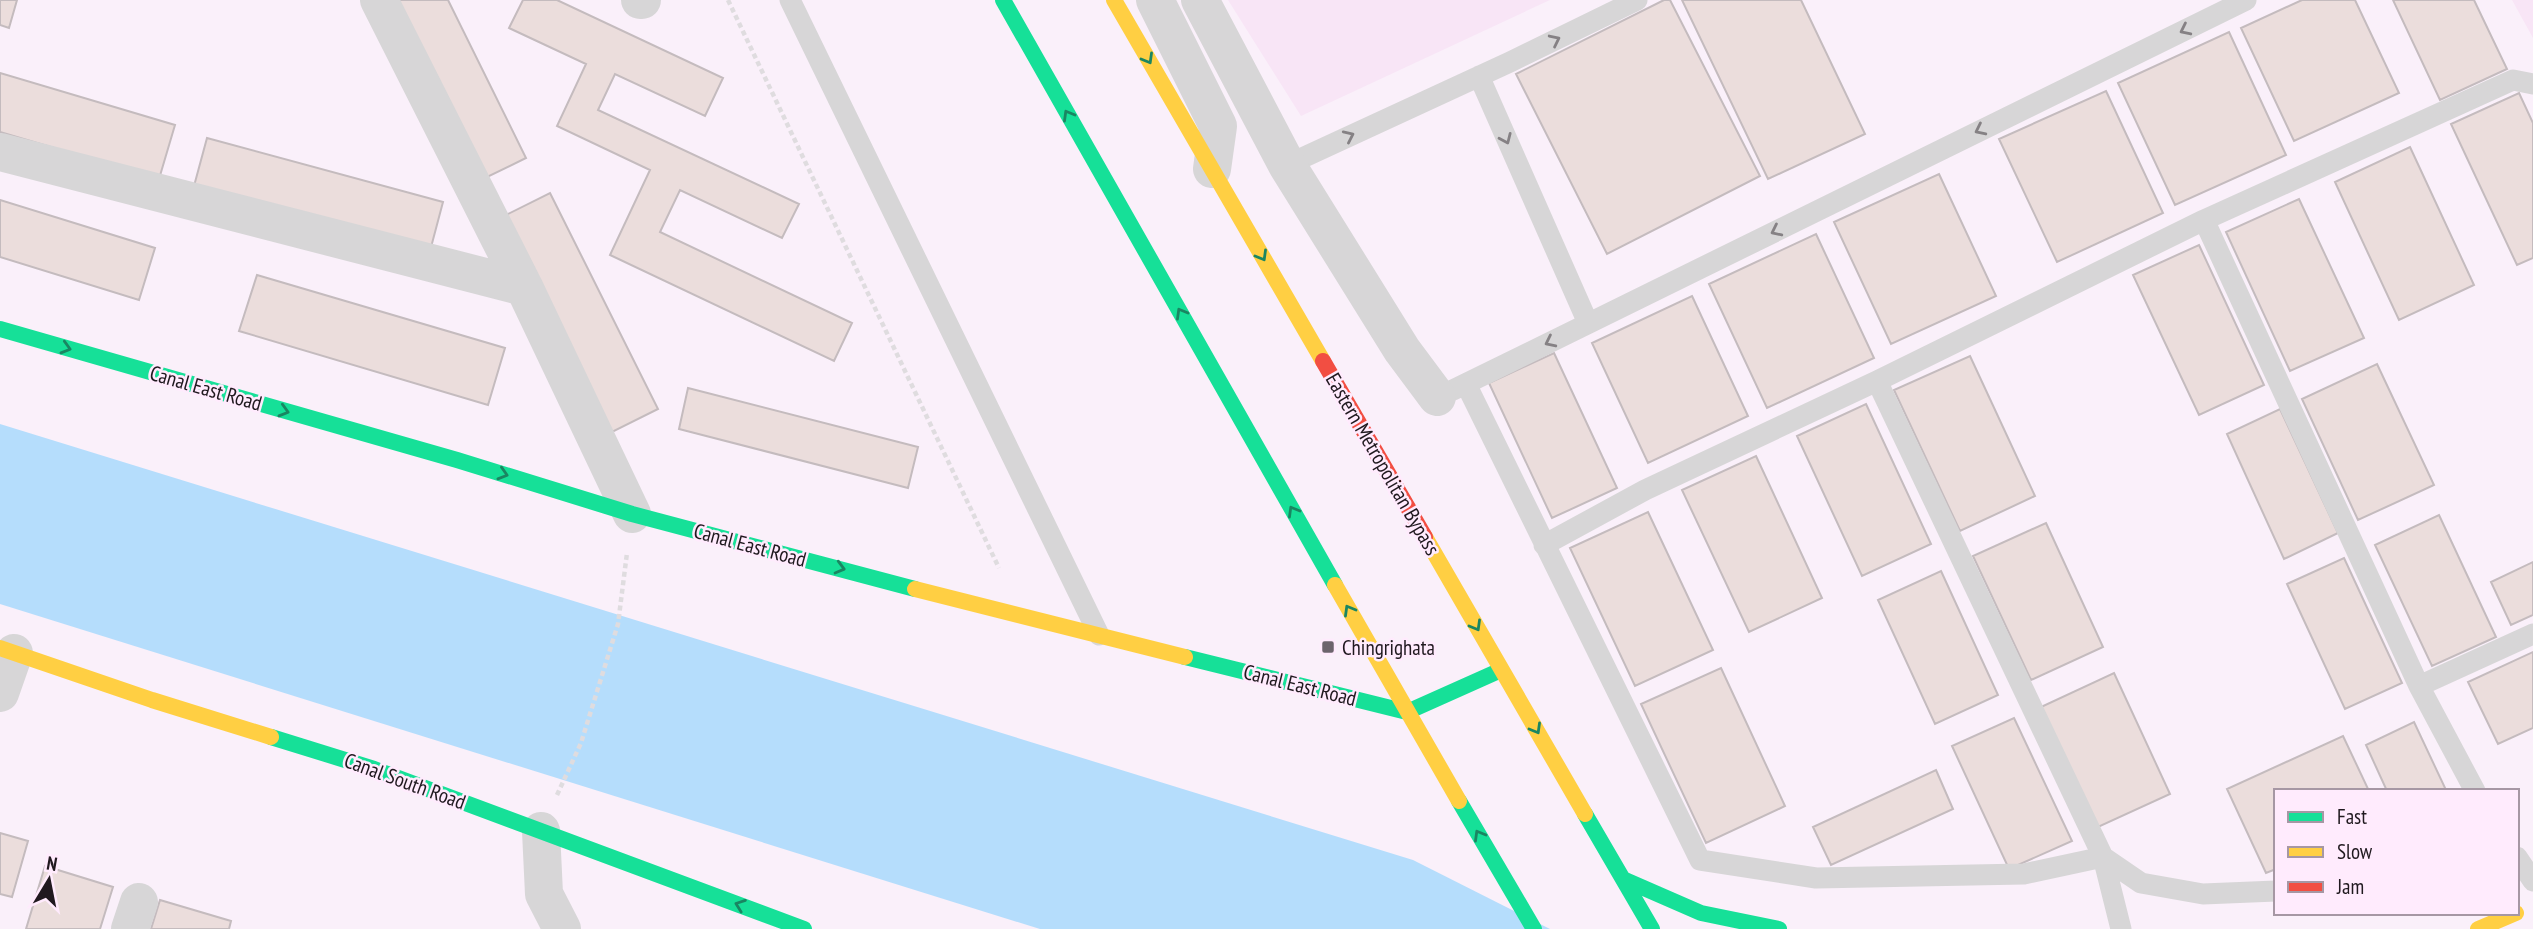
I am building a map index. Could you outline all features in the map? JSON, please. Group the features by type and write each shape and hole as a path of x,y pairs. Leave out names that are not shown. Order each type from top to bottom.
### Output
{"main road":[{"path":"1003,0 1407,712 1534,929"},
{"name":"Eastern Metropolitan Bypass","path":"1114,0 1652,929"},
{"name":"Canal East Road","path":"0,329 444,456 632,514 1022,616 1407,712"},
{"name":"Canal South Road","path":"7,651 374,769 804,929"},
{"path":"1407,712 1502,670"},
{"path":"1623,879 1701,913 1779,929"},
{"path":"2478,929 2511,915"}],"street":[{"path":"379,0 524,287 632,514"},
{"path":"1155,0 1218,126 1212,169"},
{"path":"1200,0 1287,164 1402,350 1460,386"},
{"path":"0,152 524,287"},
{"path":"0,693 7,651"},
{"path":"541,831 544,894 562,929"}],"lane":[{"path":"790,0 1099,635"},
{"path":"1287,164 1637,0"},
{"path":"2246,0 1460,386 1544,545 1700,860 1816,878 2024,874 2103,857 2141,883 2203,894 2274,891"},
{"path":"1479,76 1588,323"},
{"path":"1544,545 1645,490 1877,381 2204,220 2513,80 2533,84"},
{"path":"2204,220 2419,686 2474,789"},
{"path":"1877,381 2103,857 2122,929"},
{"path":"2419,686 2533,634"},
{"path":"2519,860 2533,881"}],"path":[{"path":"729,0 1022,616"},
{"path":"541,831 581,743 618,624 632,514"}],"shaded area":[{"path":"1228,0 1550,0 1301,116"},
{"path":"2512,0 2533,0 2533,38"}],"water":[{"path":"0,424 1413,860 1550,929 1040,929 0,604"}],"building":[{"path":"0,0 17,0 9,28 0,25"},
{"path":"393,0 448,0 526,158 481,180"},
{"path":"523,0 557,0 723,78 705,116 615,74 598,110 799,204 782,238 680,190 660,232 852,323 834,361 610,255 650,170 557,126 586,64 509,28"},
{"path":"1664,0 1670,0 1760,176 1607,254 1516,74"},
{"path":"1682,0 1801,0 1865,134 1768,179"},
{"path":"2302,0 2355,0 2399,93 2294,141 2241,28"},
{"path":"2393,0 2474,0 2507,69 2440,100"},
{"path":"2229,32 2286,155 2175,205 2118,83"},
{"path":"0,73 175,125 159,179 0,132"},
{"path":"2106,91 2163,213 2057,262 1999,139"},
{"path":"2519,93 2533,123 2533,258 2517,265 2451,124"},
{"path":"207,138 443,202 430,251 194,186"},
{"path":"2410,147 2474,285 2399,320 2335,182"},
{"path":"1939,174 1996,296 1891,344 1834,222"},
{"path":"550,193 658,409 612,432 504,216"},
{"path":"2299,199 2364,338 2290,371 2226,232"},
{"path":"0,200 155,248 139,300 0,257"},
{"path":"1816,234 1874,358 1767,408 1709,284"},
{"path":"2199,245 2264,385 2199,415 2133,275"},
{"path":"257,275 505,348 488,405 239,331"},
{"path":"1692,296 1748,416 1648,463 1592,343"},
{"path":"1554,353 1617,488 1552,518 1489,383"},
{"path":"1970,356 2035,496 1960,531 1894,390"},
{"path":"2377,364 2434,485 2358,520 2302,399"},
{"path":"688,388 918,447 908,488 679,429"},
{"path":"1866,404 1931,544 1862,576 1797,436"},
{"path":"2280,409 2338,533 2284,559 2227,434"},
{"path":"1756,456 1822,598 1749,632 1682,490"},
{"path":"1648,512 1713,650 1635,686 1570,548"},
{"path":"2439,515 2496,637 2432,666 2375,545"},
{"path":"2046,523 2103,647 2031,680 1973,556"},
{"path":"2344,558 2402,683 2345,709 2287,584"},
{"path":"2533,562 2533,615 2511,625 2491,582"},
{"path":"1941,571 1998,695 1935,724 1878,600"},
{"path":"2533,652 2533,728 2498,744 2468,682"},
{"path":"1721,668 1785,806 1706,843 1641,704"},
{"path":"2114,673 2170,794 2098,827 2041,707"},
{"path":"2014,718 2072,841 2009,869 1952,746"},
{"path":"2414,722 2446,789 2386,789 2366,745"},
{"path":"2343,736 2368,789 2274,789 2274,870 2266,873 2227,789"},
{"path":"1936,770 1953,809 1831,865 1813,827"},
{"path":"0,833 28,841 12,897 0,894"},
{"path":"45,866 113,887 100,929 26,929"},
{"path":"160,900 231,921 229,929 151,929"}],"traffic: fast":[{"path":"1003,0 1335,585"},
{"path":"0,329 457,460 632,514 915,589"},
{"path":"1185,657 1407,712 1501,670"},
{"path":"271,737 374,769 804,929"},
{"path":"1459,801 1534,929"},
{"path":"1585,814 1652,929"},
{"path":"1623,879 1701,913 1779,929"}],"traffic: slow":[{"path":"1114,0 1323,361"},
{"path":"1425,537 1585,814"},
{"path":"1335,585 1459,801"},
{"path":"915,589 1185,657"},
{"path":"0,648 271,737"},
{"path":"2478,929 2511,915"}],"traffic: jam":[{"path":"1323,361 1425,537"}],"place":[{"name":"Chingrighata","path":"1328,647"}]}
